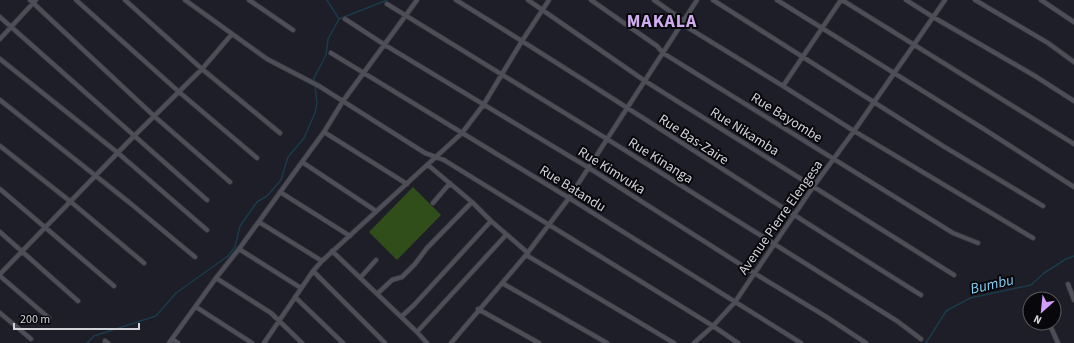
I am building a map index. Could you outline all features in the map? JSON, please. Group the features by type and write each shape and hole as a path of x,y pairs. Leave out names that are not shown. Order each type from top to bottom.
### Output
{"street":[{"path":"76,0 178,91 257,158"},
{"path":"124,0 202,69 280,133"},
{"path":"185,0 267,59 319,86 425,153 444,160 713,326 738,343"},
{"path":"249,0 293,30"},
{"path":"178,343 171,341 324,132 343,101 417,0"},
{"name":"Rue Bas-Zaire","path":"456,0 794,216 921,295"},
{"name":"Rue Nikamba","path":"528,0 644,81 954,275"},
{"path":"264,343 313,271 322,261 462,133 484,104 501,74 549,0"},
{"name":"Rue Bayombe","path":"591,0 657,46 663,53 834,158 952,233 978,243"},
{"path":"654,0 683,23 854,131 1032,238"},
{"path":"451,343 478,309 527,254 569,198 697,0"},
{"path":"714,0 944,146 1042,206"},
{"path":"777,0 988,131 1074,187"},
{"path":"783,86 802,56 842,0 1074,144"},
{"path":"906,0 1074,100"},
{"name":"Avenue Pierre Elengesa","path":"694,343 713,326 735,302 813,187 915,45 945,0"},
{"path":"975,0 1048,43 1074,62"},
{"path":"1041,0 1074,22"},
{"path":"0,39 33,1 154,116 230,182"},
{"name":"Rue Kinanga","path":"386,4 775,244 897,321 921,339"},
{"path":"0,18 207,200"},
{"name":"Rue Kimvuka","path":"344,19 589,168 866,343"},
{"path":"49,318 0,275 178,91 202,69 232,34"},
{"name":"Rue Batandu","path":"331,53 569,198 801,343"},
{"path":"0,59 118,153 207,230"},
{"path":"0,100 195,257"},
{"path":"324,132 407,184"},
{"path":"0,146 71,202 144,263"},
{"path":"302,162 376,211"},
{"path":"428,165 472,202 527,254 674,343"},
{"path":"433,202 450,183"},
{"path":"0,189 114,286"},
{"path":"280,192 350,236"},
{"path":"377,294 392,280 402,277 415,264 427,248 472,202"},
{"path":"401,317 414,305 491,221"},
{"path":"258,222 322,261"},
{"path":"0,232 78,301"},
{"path":"417,332 506,235"},
{"path":"239,249 301,288"},
{"path":"332,251 427,343"},
{"path":"360,278 376,260"},
{"path":"313,271 385,343"},
{"path":"216,278 271,313 302,343"},
{"path":"502,283 607,343"},
{"path":"1068,284 1074,300"},
{"path":"295,297 344,343"},
{"path":"196,307 252,343"},
{"path":"478,309 539,343"},
{"path":"0,313 31,339"},
{"path":"1053,331 1058,343"}],"green space":[{"path":"413,187 441,215 397,260 369,232"}],"waterway":[{"path":"327,0 339,19"},
{"path":"87,343 94,336 156,316 176,293 228,256 235,247 240,226 257,202 267,196 281,180 288,157 304,138 315,113 317,103 314,78 326,55 328,39 339,19 387,0"},
{"name":"Bumbu","path":"926,343 946,311 970,298 1031,285 1044,273 1066,259 1074,256"}],"district":[{"name":"MAKALA","path":"662,21"}]}
